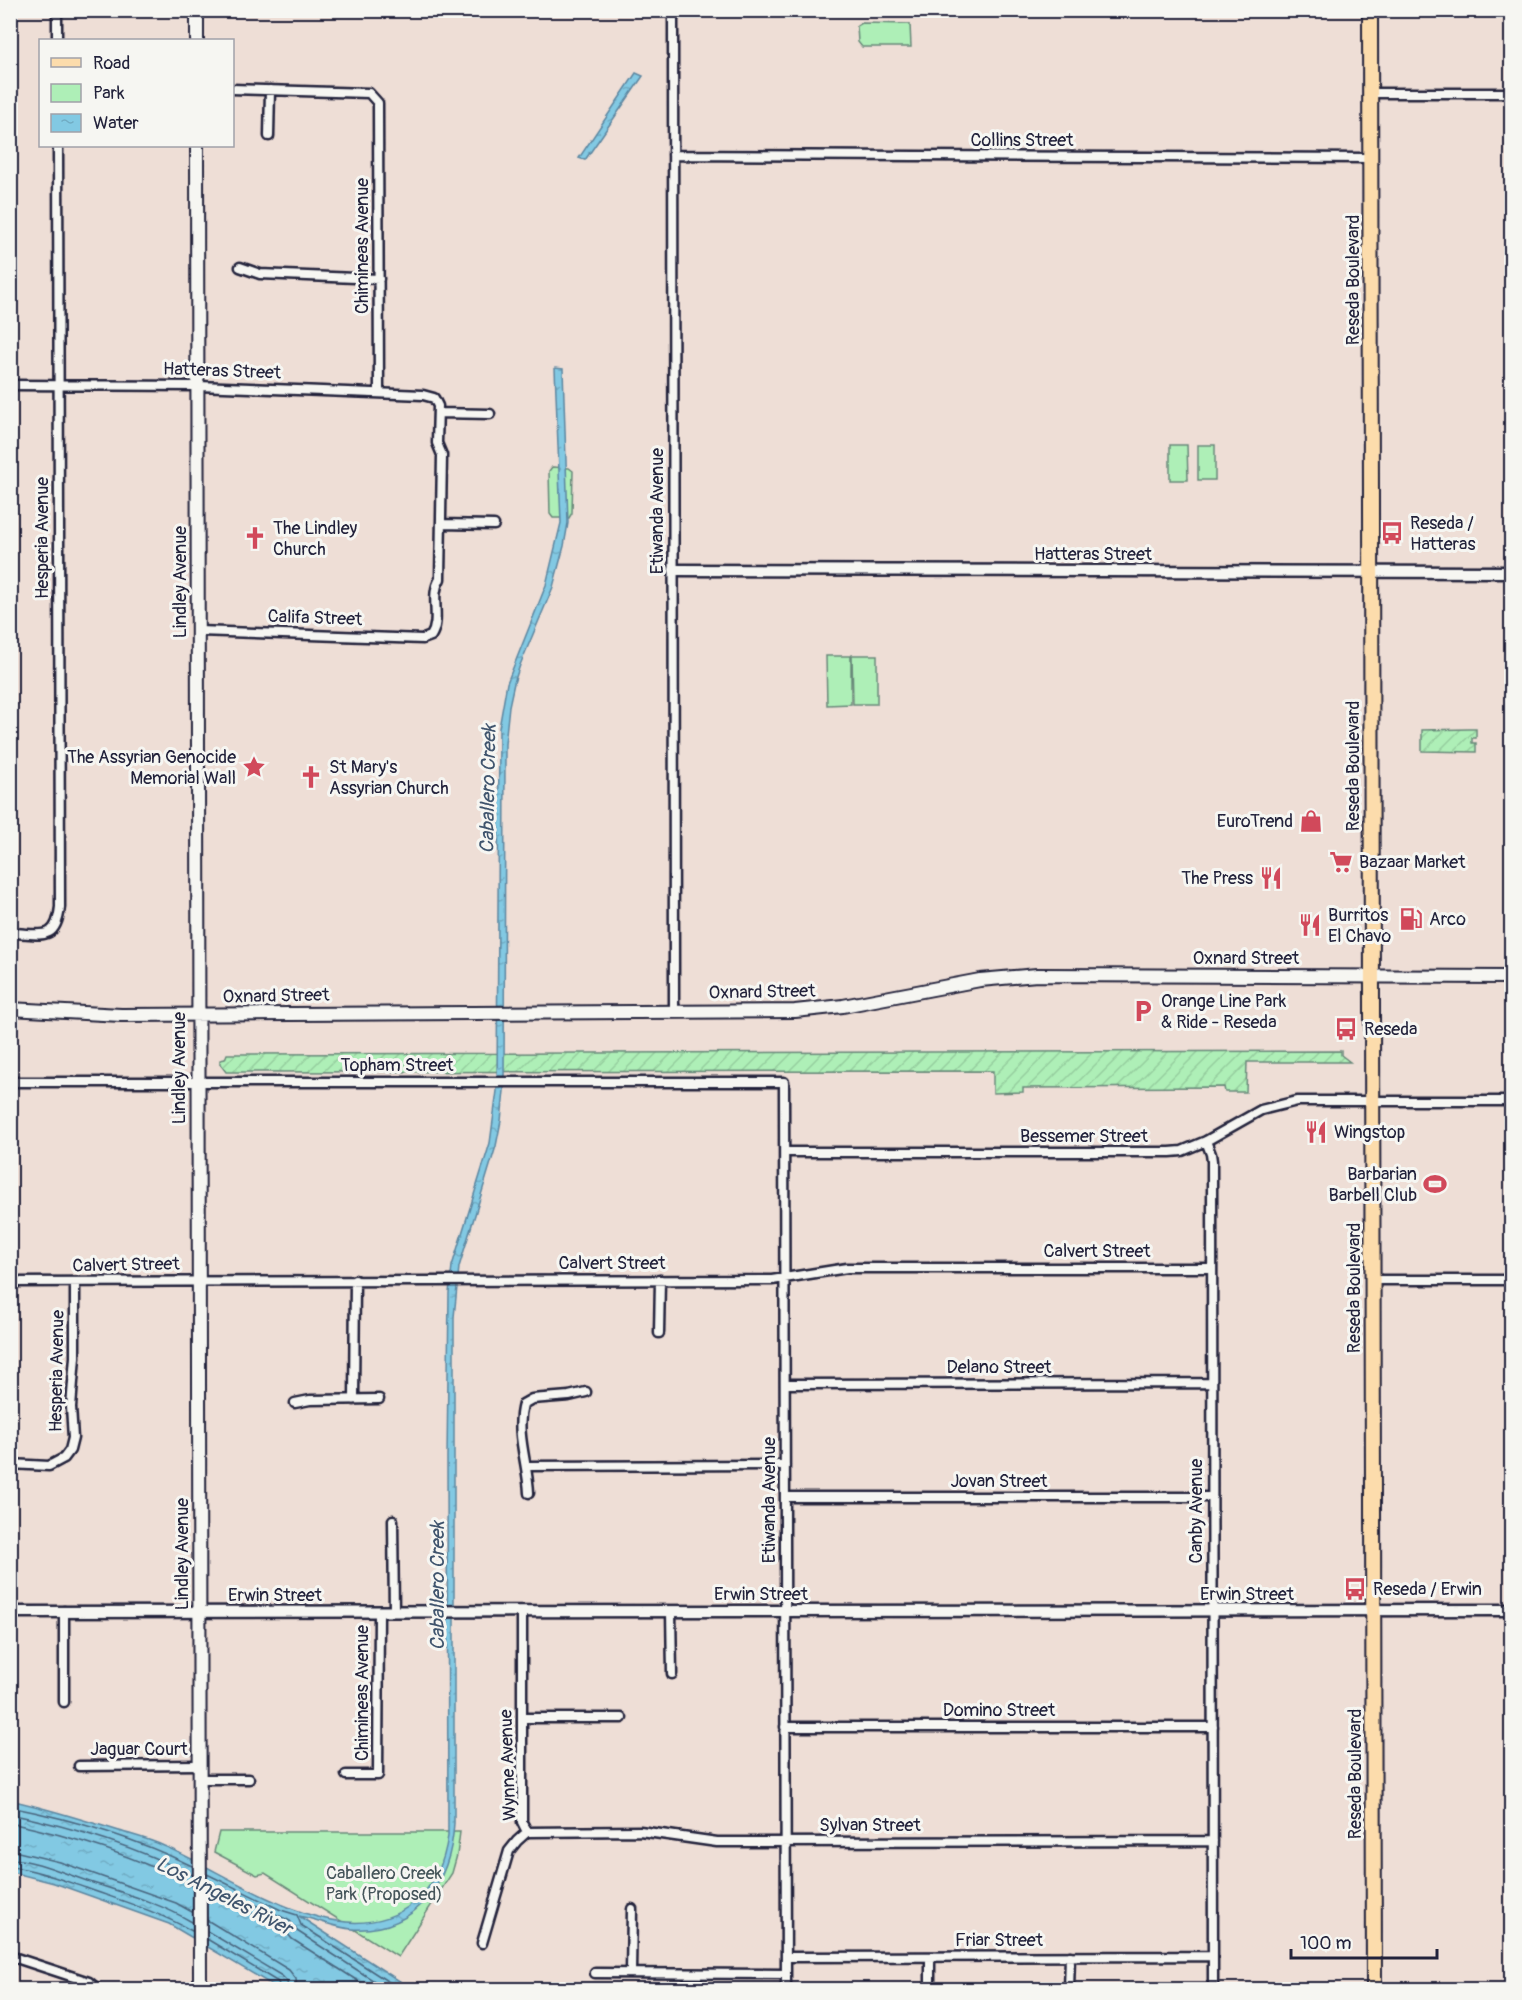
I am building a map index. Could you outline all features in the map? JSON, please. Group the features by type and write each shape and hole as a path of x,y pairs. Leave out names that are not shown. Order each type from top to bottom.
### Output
{"main road":[{"path":"197,10 197,39"},
{"name":"Reseda Boulevard","path":"1370,10 1374,1989"},
{"name":"Lindley Avenue","path":"197,147 200,1989"},
{"name":"Oxnard Street","path":"10,1009 91,1015 820,1010 980,980 1037,975 1512,977"}],"street":[{"path":"57,10 57,39"},
{"name":"Etiwanda Avenue","path":"673,10 674,1012"},
{"path":"234,89 270,90 269,136"},
{"name":"Chimineas Avenue","path":"270,90 369,93 376,99 379,108 379,393"},
{"path":"1370,93 1512,93"},
{"name":"Hesperia Avenue","path":"10,933 44,934 55,929 59,921 60,907 58,147"},
{"name":"Collins Street","path":"673,155 1371,158"},
{"path":"240,267 260,274 379,279"},
{"name":"Hatteras Street","path":"10,385 198,386 433,396 437,403 438,413"},
{"path":"490,414 438,413 437,443 442,455 441,524 494,525"},
{"name":"Califa Street","path":"198,631 423,639 431,636 435,627 436,586 440,579 441,524"},
{"name":"Hatteras Street","path":"674,570 1512,572"},
{"name":"Topham Street","path":"10,1082 784,1082"},
{"name":"Etiwanda Avenue","path":"784,1082 786,1989"},
{"path":"1372,1100 1512,1101"},
{"name":"Bessemer Street","path":"785,1152 1182,1151 1274,1105 1297,1101 1372,1100"},
{"name":"Canby Avenue","path":"1206,1141 1211,1154 1212,1268 1213,1989"},
{"name":"Calvert Street","path":"10,1282 785,1279 847,1268 1212,1268"},
{"path":"354,1400 355,1280"},
{"path":"659,1333 660,1280"},
{"path":"1372,1280 1512,1280"},
{"name":"Hesperia Avenue","path":"10,1464 49,1466 64,1458 70,1450 73,1438 71,1407 75,1357 75,1282"},
{"name":"Delano Street","path":"786,1384 1212,1383"},
{"path":"529,1493 522,1452 523,1404 532,1399 586,1392"},
{"path":"295,1403 379,1399"},
{"path":"526,1466 785,1465"},
{"name":"Jovan Street","path":"785,1497 1212,1497"},
{"name":"Chimineas Avenue","path":"393,1520 394,1611"},
{"name":"Erwin Street","path":"10,1611 1512,1610"},
{"path":"64,1611 64,1702"},
{"name":"Wynne Avenue","path":"482,1943 509,1851 527,1832 522,1822 522,1611"},
{"path":"671,1611 672,1674"},
{"name":"Chimineas Avenue","path":"346,1775 378,1775 379,1612"},
{"path":"522,1718 621,1718"},
{"name":"Domino Street","path":"785,1727 1213,1727"},
{"name":"Jaguar Court","path":"78,1766 199,1765"},
{"name":"Jaguar Court","path":"199,1779 249,1779"},
{"name":"Sylvan Street","path":"527,1832 640,1831 717,1842 1213,1841"},
{"path":"631,1973 632,1909"},
{"path":"10,1956 89,1982 99,1989"},
{"path":"930,1956 930,1989"},
{"path":"1069,1989 1070,1956"},
{"name":"Friar Street","path":"786,1958 1213,1956"},
{"path":"595,1973 786,1974"}],"green space":[{"path":"862,23 910,24 911,47 862,47 858,42 857,26"},
{"path":"1170,445 1187,445 1188,480 1170,480"},
{"path":"1198,445 1215,445 1215,480 1198,480"},
{"path":"552,467 569,468 573,471 572,513 569,518 553,518 550,514 549,471"},
{"path":"852,655 877,655 877,704 853,704"},
{"path":"826,656 851,656 851,704 827,705"},
{"path":"1476,729 1476,738 1472,738 1472,743 1476,743 1476,752 1422,751 1422,730"},
{"path":"1341,1051 1341,1055 1350,1062 1247,1062 1246,1092 1225,1092 1224,1087 1023,1088 1023,1092 993,1093 993,1071 226,1072 220,1064 220,1060 225,1059 227,1054"},
{"name":"Caballero Creek Park (Proposed)","path":"219,1832 460,1832 452,1873 398,1957 265,1873 257,1875 214,1852"}],"water":[{"path":"636,73 643,76 585,160 579,158"},
{"name":"Los Angeles River","path":"555,368 563,369 568,523 553,587 520,665 509,706 505,744 504,1091 496,1146 459,1267 454,1317 454,1823 451,1844 446,1865 438,1883 412,1913 395,1922 375,1928 352,1929 299,1916 412,1989 279,1989 169,1924 54,1883 11,1872 10,1800 152,1841 254,1892 287,1907 321,1918 354,1922 385,1918 413,1903 421,1896 433,1881 441,1864 448,1836 449,1293 452,1266 490,1143 497,1091 499,728 507,683 546,585 561,523"}],"place":[{"name":"Reseda / Hatteras","path":"1392,533"},
{"name":"The Lindley Church","path":"255,538"},
{"name":"The Assyrian Genocide Memorial Wall","path":"254,767"},
{"name":"St Mary's Assyrian Church","path":"311,777"},
{"name":"EuroTrend","path":"1311,821"},
{"name":"Bazaar Market","path":"1341,862"},
{"name":"The Press","path":"1271,878"},
{"name":"Arco","path":"1411,919"},
{"name":"Burritos El Chavo","path":"1310,925"},
{"name":"Orange Line Park & Ride - Reseda","path":"1143,1011"},
{"name":"Reseda","path":"1346,1029"},
{"name":"Wingstop","path":"1316,1132"},
{"name":"Barbarian Barbell Club","path":"1435,1184"},
{"name":"Reseda / Erwin","path":"1355,1589"}],"water label":[{"name":"Caballero Creek","path":"488,789"},
{"name":"Caballero Creek","path":"437,1586"}]}
